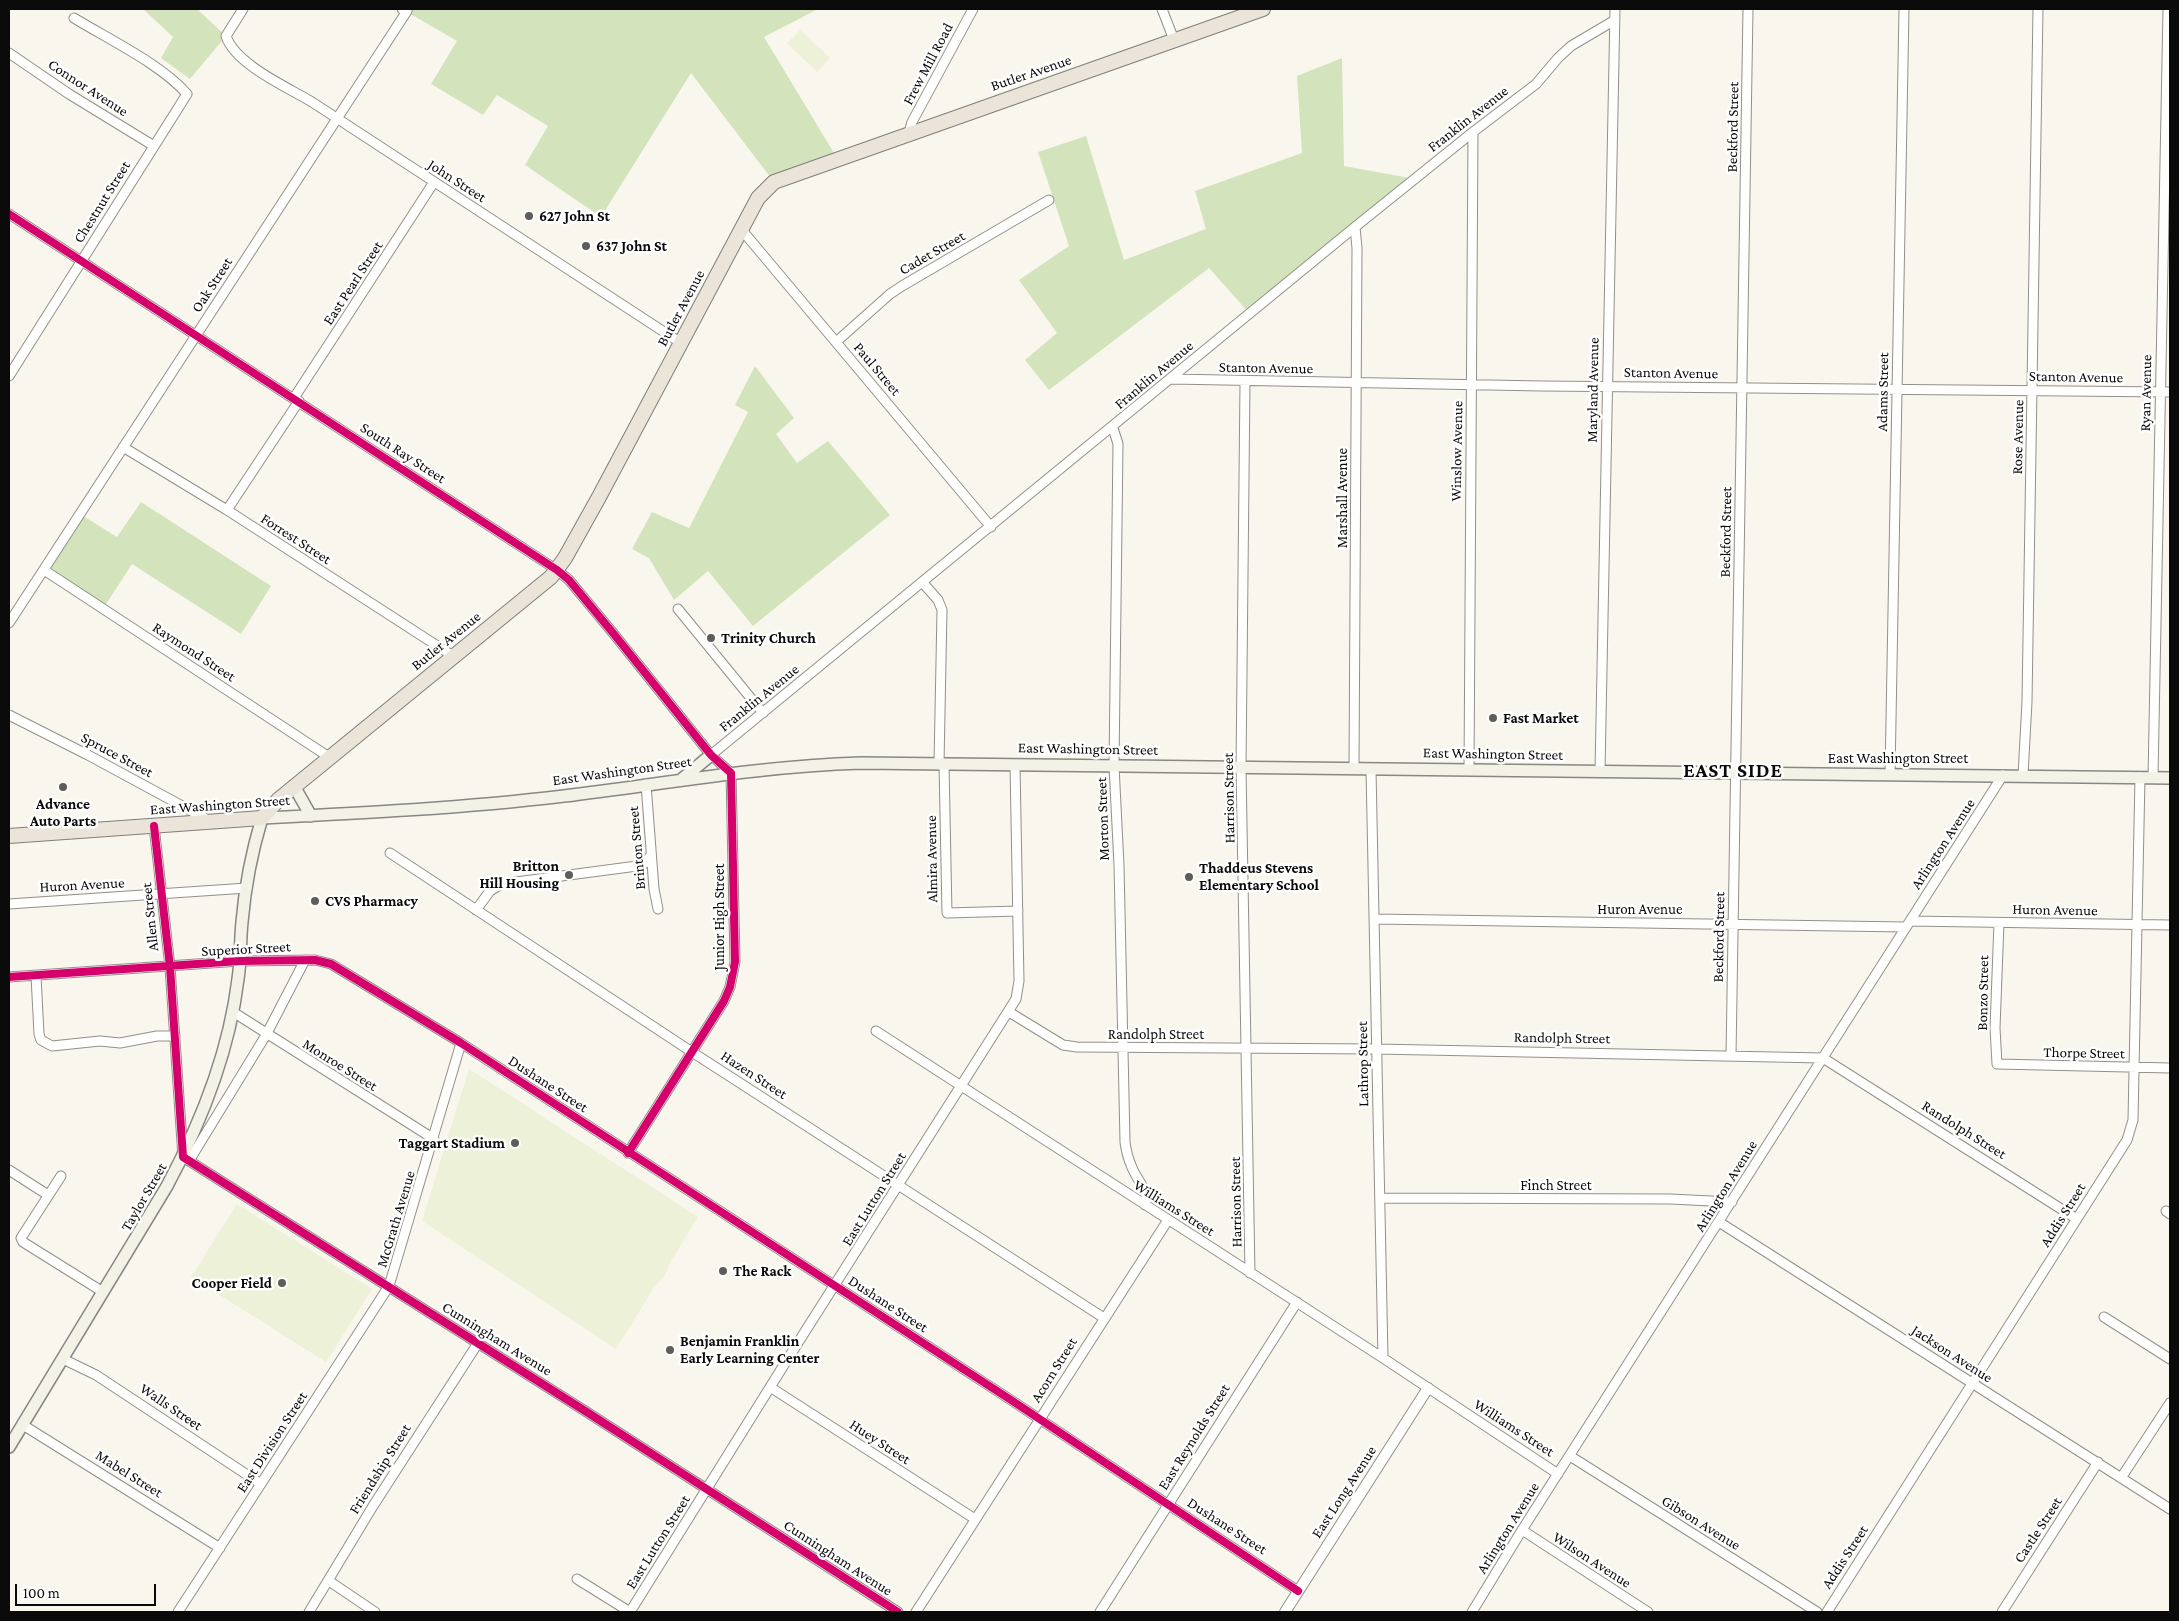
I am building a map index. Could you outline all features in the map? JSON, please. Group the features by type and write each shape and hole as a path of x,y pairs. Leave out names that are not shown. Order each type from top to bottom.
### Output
{"main road":[{"name":"Butler Avenue","path":"262,818 294,786 557,570 594,506 758,198 774,182 908,133 1263,9"},
{"path":"682,780 711,755"},
{"name":"East Washington Street","path":"9,836 262,818 460,807 564,796 731,773 828,764 2170,778"},
{"path":"294,786 311,816"},
{"name":"Taylor Street","path":"9,1447 167,1186 186,1159 216,1075 233,1012 240,961 246,888 255,841 262,818"}],"street":[{"name":"John Street","path":"243,9 226,36 233,50 248,62 681,343"},
{"name":"Frew Mill Road","path":"908,133 912,122 973,9"},
{"path":"1162,9 1174,40"},
{"name":"Maryland Avenue","path":"1600,771 1615,9"},
{"name":"Beckford Street","path":"1731,1056 1748,9"},
{"name":"Adams Street","path":"1890,775 1904,9"},
{"name":"Rose Avenue","path":"2023,775 2027,702 2038,9"},
{"name":"Ryan Avenue","path":"2153,778 2168,9"},
{"name":"Oak Street","path":"9,623 337,119 404,10"},
{"name":"Chestnut Street","path":"9,376 187,94 176,83 144,60 74,18"},
{"name":"Franklin Avenue","path":"711,755 1113,428 1355,227 1536,84 1571,46 1615,20"},
{"name":"Connor Avenue","path":"9,52 70,94 154,146"},
{"name":"Winslow Avenue","path":"1469,770 1473,132"},
{"name":"East Pearl Street","path":"227,510 434,182"},
{"name":"Cadet Street","path":"836,342 890,294 1049,200"},
{"name":"South Ray Street","path":"9,214 557,570 569,580 607,625 711,755 731,773"},
{"name":"Marshall Avenue","path":"1354,769 1357,248 1355,227"},
{"name":"Paul Street","path":"741,229 991,527"},
{"name":"Stanton Avenue","path":"1171,379 1245,382 2170,392"},
{"name":"Harrison Street","path":"1245,382 1241,768 1248,1048 1250,1273"},
{"name":"Morton Street","path":"1113,428 1118,444 1114,766 1119,865 1121,1047 1125,1142 1132,1168 1146,1193 1145,1205"},
{"name":"Forrest Street","path":"123,447 227,510 453,656"},
{"name":"Raymond Street","path":"44,570 329,757"},
{"name":"Almira Avenue","path":"923,583 938,600 942,610 941,764 947,913 1018,911"},
{"path":"678,609 763,713"},
{"name":"Spruce Street","path":"9,715 212,822"},
{"name":"East Lutton Street","path":"630,1612 1016,999 1018,988 1018,911 1015,765"},
{"name":"Lathrop Street","path":"1371,769 1383,1358"},
{"name":"Junior High Street","path":"628,1153 724,1001 733,977 735,962 731,773"},
{"name":"Arlington Avenue","path":"1472,1612 1522,1530 2004,775"},
{"name":"Addis Street","path":"1826,1612 2127,1140 2131,1130 2138,925 2140,777"},
{"name":"Brinton Street","path":"646,784 654,889 658,909"},
{"name":"Allen Street","path":"154,826 170,967 175,1036"},
{"name":"Hazen Street","path":"390,853 692,1052 1104,1318"},
{"path":"476,910 490,891 501,884 641,865 651,855"},
{"name":"Huron Avenue","path":"9,904 246,888"},
{"name":"Huron Avenue","path":"1374,919 1451,919 1576,923 2170,925"},
{"name":"Bonzo Street","path":"1997,1064 1996,1019 1999,923"},
{"name":"Taylor Street","path":"186,1159 266,1035 306,960"},
{"name":"Superior Street","path":"9,977 240,961 315,960 331,964 461,1043"},
{"path":"36,976 39,1034 46,1044 52,1046 100,1041 120,1043 157,1036 175,1036 186,1159"},
{"name":"Monroe Street","path":"233,1012 266,1035 434,1139"},
{"name":"Randolph Street","path":"1009,1012 1069,1047 1376,1049 1823,1058 2077,1219"},
{"name":"Williams Street","path":"876,1031 1297,1302 1558,1474"},
{"name":"McGrath Avenue","path":"389,1286 461,1043"},
{"name":"Dushane Street","path":"461,1043 1168,1504 1298,1591"},
{"name":"Thorpe Street","path":"1997,1064 2170,1068"},
{"name":"Cunningham Avenue","path":"186,1159 389,1286 706,1489 884,1609 898,1612"},
{"path":"9,1170 48,1195"},
{"path":"61,1176 21,1238 23,1242 103,1292"},
{"name":"Finch Street","path":"1380,1198 1670,1199 1732,1202"},
{"name":"Acorn Street","path":"916,1612 1168,1220"},
{"name":"Jackson Avenue","path":"1719,1222 2170,1509"},
{"name":"East Division Street","path":"178,1612 389,1286"},
{"name":"East Reynolds Street","path":"1100,1612 1297,1302"},
{"path":"2104,1316 2170,1359"},
{"name":"Friendship Street","path":"309,1612 373,1506 478,1343"},
{"name":"Walls Street","path":"63,1359 96,1375 261,1484"},
{"name":"Huey Street","path":"770,1387 975,1519"},
{"name":"East Long Avenue","path":"1285,1612 1428,1388"},
{"path":"2121,1478 2170,1403"},
{"name":"Mabel Street","path":"23,1425 220,1548"},
{"name":"Gibson Avenue","path":"1570,1456 1816,1612"},
{"name":"Castle Street","path":"2002,1612 2098,1462"},
{"name":"Wilson Avenue","path":"1522,1530 1648,1612"},
{"path":"577,1579 630,1612"},
{"path":"328,1581 375,1612"}],"green space":[{"path":"143,9 197,9 226,36 190,79 161,58 173,37"},
{"path":"402,9 818,9 764,37 837,158 774,182 691,73 601,217 525,165 548,126 497,95 483,115 431,84 457,41"},
{"path":"800,30 830,58 817,72 787,43"},
{"path":"1342,58 1344,166 1415,179 1250,314 1209,268 1049,390 1025,360 1057,333 1019,280 1069,246 1038,152 1086,136 1124,260 1206,229 1195,191 1302,153 1297,76"},
{"path":"755,366 794,418 776,434 797,463 828,441 890,515 753,626 708,571 674,600 649,558 632,549 652,512 689,528 748,412 735,405"},
{"path":"141,502 271,586 241,634 132,564 103,609 44,570 80,514 117,537"},
{"name":"Taggart Stadium","path":"469,1069 698,1217 664,1276 655,1286 616,1349 422,1221"},
{"name":"Cooper Field","path":"237,1204 372,1289 326,1362 191,1277"}],"cycle path":[{"path":"9,214 557,570 569,580 711,755 731,773 735,962 730,987 724,1001 628,1153"},
{"path":"154,826 170,967 183,1157 582,1409 898,1612"},
{"path":"9,977 240,961 315,960 331,964 461,1043 1011,1400 1298,1591"}],"place":[{"name":"627 John St","path":"529,216"},
{"name":"637 John St","path":"586,246"},
{"name":"Trinity Church","path":"711,638"},
{"name":"Fast Market","path":"1493,718"},
{"name":"Advance Auto Parts","path":"63,787"},
{"name":"Britton Hill Housing","path":"569,875"},
{"name":"Thaddeus Stevens Elementary School","path":"1189,877"},
{"name":"CVS Pharmacy","path":"315,901"},
{"name":"Taggart Stadium","path":"515,1143"},
{"name":"The Rack","path":"723,1271"},
{"name":"Cooper Field","path":"282,1283"},
{"name":"Benjamin Franklin Early Learning Center","path":"670,1350"}],"district":[{"name":"EAST SIDE","path":"1733,771"}]}
